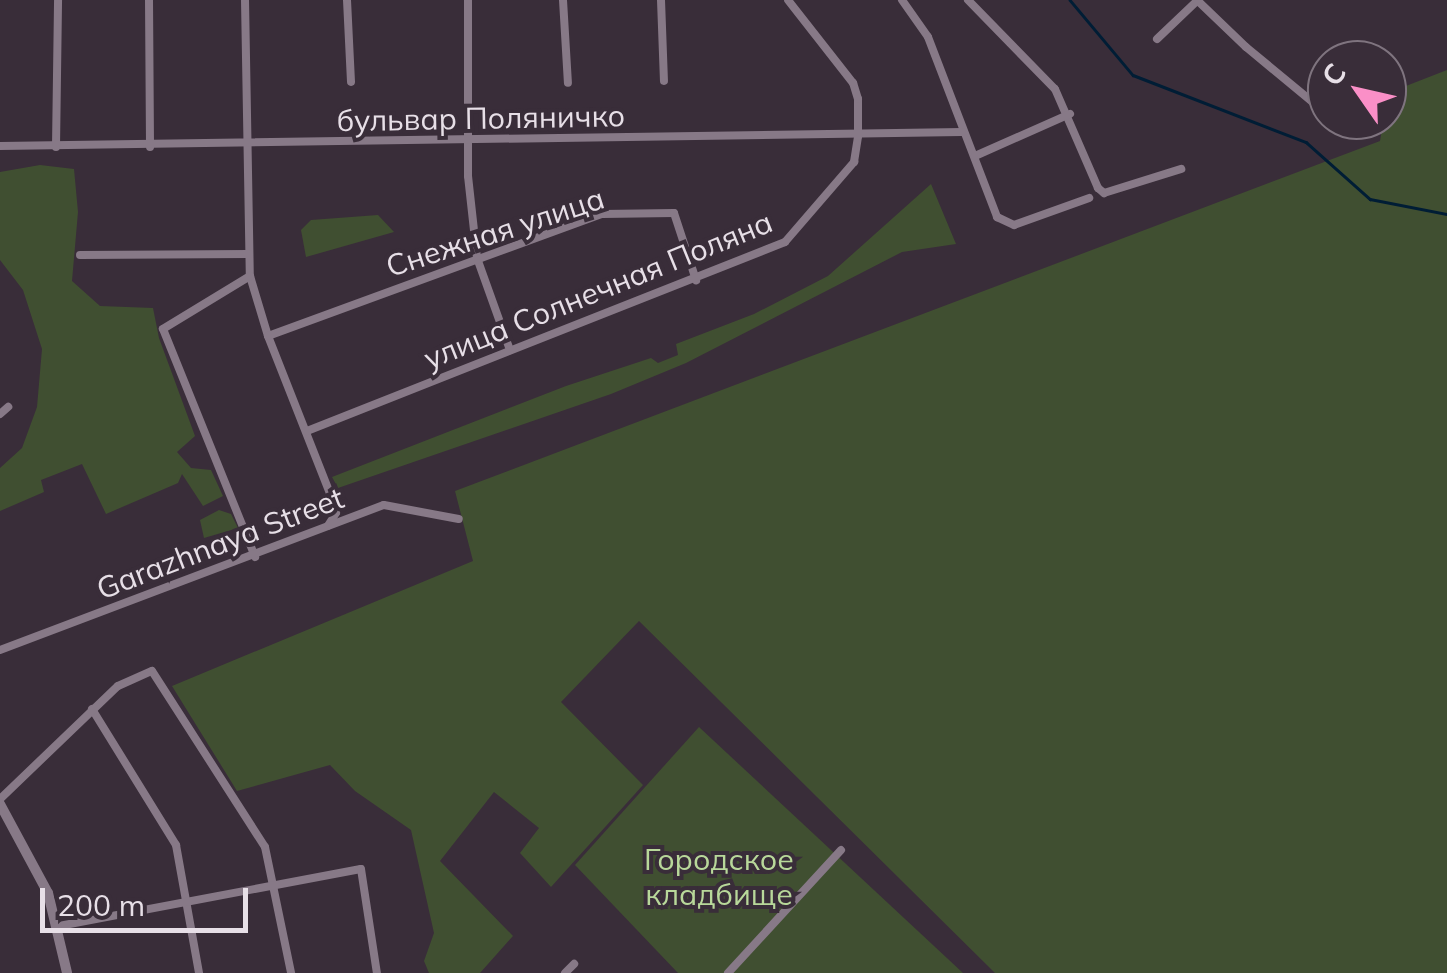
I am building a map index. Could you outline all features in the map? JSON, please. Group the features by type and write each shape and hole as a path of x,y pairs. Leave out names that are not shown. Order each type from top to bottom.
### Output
{"street":[{"path":"56,147 58,0"},
{"path":"149,0 150,147"},
{"path":"245,0 250,276 268,336 336,513 328,526"},
{"path":"347,0 352,82"},
{"path":"468,0 469,140 478,258 510,350"},
{"path":"564,0 568,84"},
{"path":"661,0 664,82"},
{"path":"788,0 853,83 858,136"},
{"path":"902,0 928,37 997,217 1006,225 1088,198"},
{"path":"968,0 1056,89 1070,114 1098,188 1104,193 1181,168"},
{"path":"1157,39 1198,0 1246,48 1307,98"},
{"path":"975,156 1070,114"},
{"name":"бульвар Поляничко","path":"0,146 249,146 962,132"},
{"name":"улица Солнечная Поляна","path":"307,431 785,242 854,162 858,136"},
{"name":"Снежная улица","path":"268,336 602,214 674,213 696,280"},
{"path":"80,255 249,254"},
{"path":"250,276 163,329 254,556"},
{"path":"0,414 8,407"},
{"name":"Garazhnaya Street","path":"0,650 395,504 414,513 459,519"},
{"path":"67,973 58,926 35,864 0,801 118,686 152,671 266,847 291,973"},
{"path":"92,709 176,845 199,973"},
{"path":"728,973 841,850"},
{"path":"58,926 360,869 377,973"},
{"path":"565,973 574,964"}],"green space":[{"path":"1447,70 1447,973 995,973 639,621 561,702 643,785 551,887 520,853 539,828 494,792 440,861 513,936 480,973 429,973 424,961 434,933 411,830 355,791 330,765 237,791 172,686 473,561 455,491 1380,140 1407,140 1407,86"},
{"path":"40,165 74,169 78,212 72,281 100,306 153,308 159,338 195,436 177,452 191,468 211,470 223,496 203,506 182,474 178,483 106,514 82,464 41,480 44,492 0,511 0,468 22,448 37,407 42,349 23,290 0,260 0,172"},
{"path":"931,184 956,244 902,252 686,363 611,394 338,488 332,477 566,386 651,358 658,363 678,355 676,344 754,314 828,276"},
{"path":"378,215 394,232 306,257 301,230 311,220"},
{"path":"219,510 231,514 238,528 204,538 200,520"},
{"name":"Городское кладбище","path":"699,727 963,973 678,973 575,865"}],"waterway":[{"path":"1070,0 1133,75 1306,142 1370,199 1447,214"}]}
